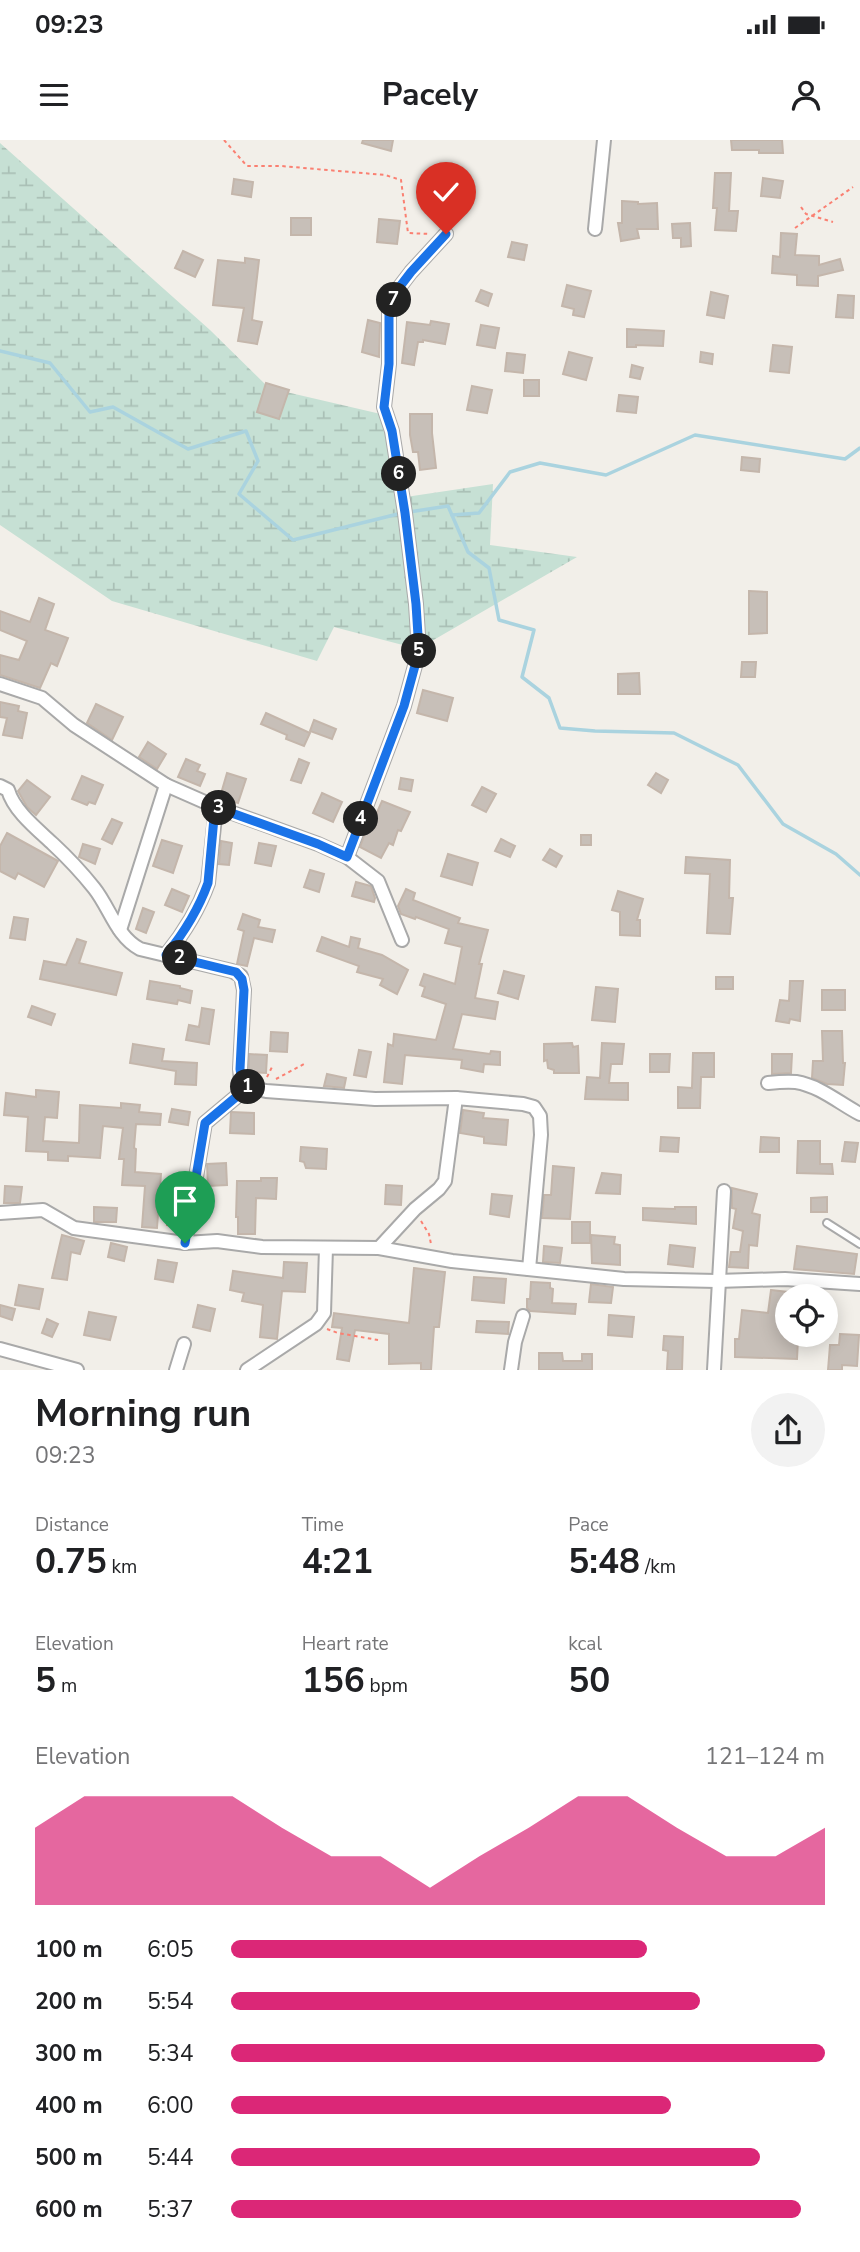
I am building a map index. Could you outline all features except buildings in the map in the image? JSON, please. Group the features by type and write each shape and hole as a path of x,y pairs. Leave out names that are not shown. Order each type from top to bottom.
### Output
{"street":[{"path":"595,229 604,140"},
{"path":"347,857 404,706 419,651 407,523 392,431 384,407 389,364 389,311 398,289 446,234"},
{"path":"0,684 42,698 74,725 166,785 215,807 347,857 378,881 402,940"},
{"path":"120,930 166,785"},
{"path":"0,786 8,790 10,799 95,889 125,938 139,949 232,971 240,976 244,990 240,1069 242,1082 248,1087 266,1091 375,1099 456,1098 534,1107 538,1111 541,1135 529,1269"},
{"path":"166,955 179,939 208,883 215,807"},
{"path":"768,1083 795,1082 832,1096 860,1114"},
{"path":"185,1243 205,1123 248,1087"},
{"path":"379,1248 445,1181 456,1098"},
{"path":"714,1370 724,1191"},
{"path":"0,1213 43,1210 74,1228 185,1243 217,1241 261,1247 379,1248 452,1261 624,1279 785,1279 860,1284"},
{"path":"247,1370 316,1324 324,1313 326,1248"},
{"path":"511,1370 515,1342 523,1316"},
{"path":"176,1370 184,1344"},
{"path":"0,1349 77,1370"},
{"path":"266,1370 273,1352"}],"lane":[{"path":"827,1223 860,1244"}],"path":[{"path":"224,140 247,166 281,166 385,175 401,180 408,233 446,234"},
{"path":"795,228 853,187"},
{"path":"802,207 806,214 833,222"},
{"path":"273,1080 304,1064"},
{"path":"165,1241 174,1175"},
{"path":"415,1209 429,1234 431,1249"},
{"path":"316,1324 338,1333 378,1340"}],"green space":[{"path":"0,143 210,330 269,388 385,415 399,498 493,484 490,545 577,557 418,649 334,627 317,661 112,601 0,525"}],"waterway":[{"path":"0,351 50,363 90,412 113,407 188,449 246,431 258,461 239,494 293,540 402,513"},
{"path":"452,515 479,513 510,472 540,463 606,475 695,435 845,459 860,448"},
{"path":"409,512 448,506 468,552 489,568 499,620 534,630 522,677 549,698 560,728 674,733 738,765 783,824 836,854 860,875"}],"route":[{"path":"185,1243 205,1123 248,1087 242,1082 240,1069 244,990 242,979 236,972 166,955 179,939 208,883 215,807 347,857 404,706 419,651 405,513 392,431 384,407 389,364 389,311 398,289 446,234"}]}
